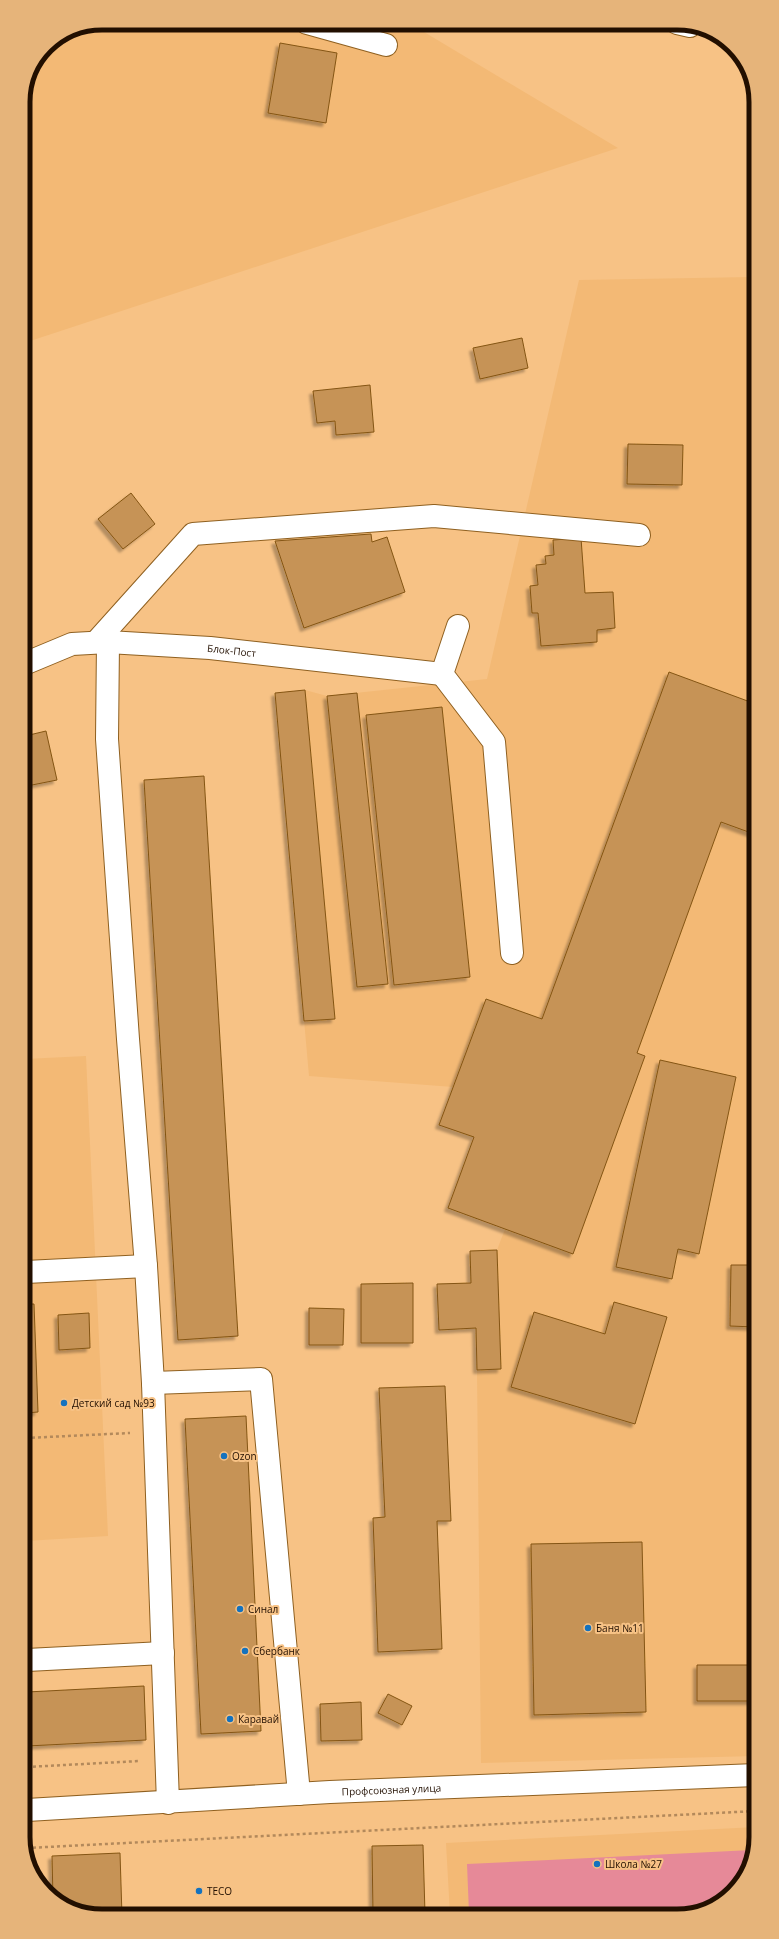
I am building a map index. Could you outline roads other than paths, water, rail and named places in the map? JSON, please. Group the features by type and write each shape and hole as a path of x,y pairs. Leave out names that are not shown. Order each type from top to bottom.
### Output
{"street":[{"path":"332,30 386,45"},
{"path":"168,1803 153,1383 146,1266 107,739 102,642 193,534 434,516 639,535"},
{"path":"458,626 442,674 494,742 512,953"},
{"name":"Блок-Пост","path":"30,662 72,644 102,642 210,648 442,674"},
{"path":"30,1272 146,1266"},
{"path":"153,1383 261,1379 299,1794"},
{"path":"30,1660 162,1653"},
{"name":"Профсоюзная улица","path":"30,1810 168,1803 299,1794 749,1775"}],"place":[{"name":"Детский сад №93","path":"64,1403"},
{"name":"Ozon","path":"224,1456"},
{"name":"Синал","path":"240,1609"},
{"name":"Баня №11","path":"588,1628"},
{"name":"Сбербанк","path":"245,1651"},
{"name":"Каравай","path":"230,1719"},
{"name":"Школа №27","path":"597,1864"},
{"name":"ТЕСО","path":"199,1891"}]}
